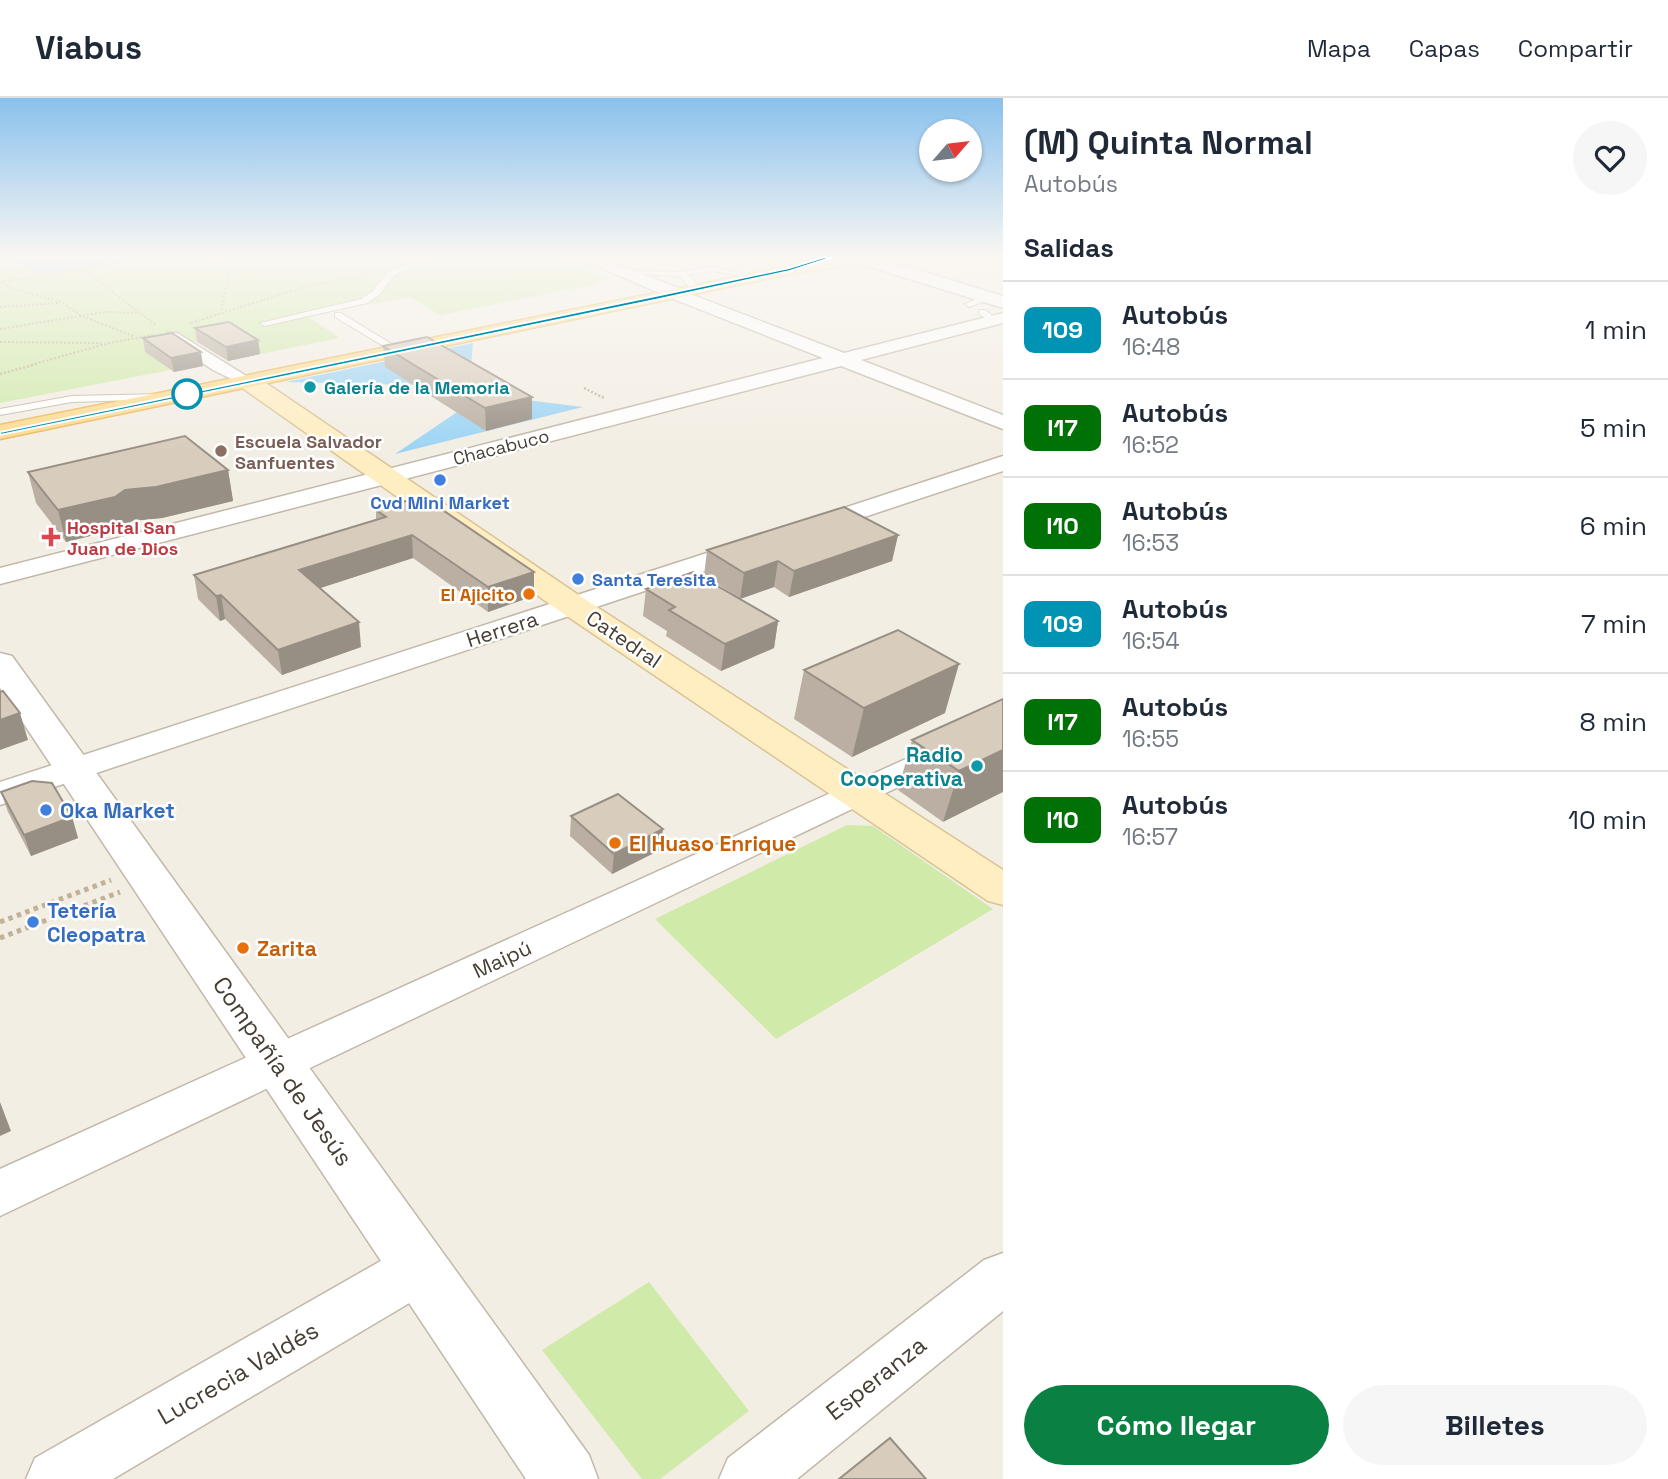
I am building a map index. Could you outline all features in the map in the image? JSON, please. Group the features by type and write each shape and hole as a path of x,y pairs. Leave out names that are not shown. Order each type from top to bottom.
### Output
{"main road":[{"path":"0,432 398,351 517,322"},
{"name":"Catedral","path":"249,382 572,605 1003,890"}],"street":[{"path":"762,322 843,359 1003,423"},
{"name":"Chacabuco","path":"0,576 843,359 956,322"},
{"path":"169,333 218,367 249,382"},
{"name":"Herrera","path":"0,794 1003,463"},
{"name":"Compañía de Jesús","path":"0,663 565,1479"},
{"name":"Maipú","path":"0,1193 1003,725"},
{"name":"Lucrecia Valdés","path":"56,1479 419,1268"},
{"name":"Esperanza","path":"750,1479 1003,1278"}],"lane":[{"path":"350,322 398,351"},
{"path":"0,412 72,398 176,397"}],"path":[{"path":"0,329 41,322"},
{"path":"98,322 135,337"},
{"path":"152,322 169,333"},
{"path":"187,325 264,323"},
{"path":"0,342 109,343 0,374"},
{"path":"584,388 611,402"},
{"path":"0,922 146,875"},
{"path":"0,938 146,875"}],"green space":[{"path":"0,322 317,322 340,338 260,354 230,335 146,352 170,370 0,403"},
{"path":"847,825 873,826 993,909 776,1039 655,919"},
{"path":"649,1282 749,1411 660,1479 642,1479 542,1350"}],"water":[{"path":"473,343 471,366 411,385 286,382"},
{"path":"502,397 583,407 395,454 466,406"}],"building":[{"path":"230,322 258,340 226,347 195,328"},
{"path":"172,333 201,352 171,358 143,338"},
{"path":"427,337 532,397 485,408 383,346"},
{"path":"185,436 228,470 156,487 125,490 115,497 58,510 28,472"},
{"path":"422,496 534,572 488,587 412,535 299,570 359,622 278,650 221,595 216,596 194,575 386,517 376,510"},
{"path":"844,507 898,535 794,571 778,561 744,573 707,550"},
{"path":"693,572 778,621 725,644 669,610 675,607 646,589"},
{"path":"898,630 959,664 864,708 804,670"},
{"path":"3,691 20,713 0,720 0,692"},
{"path":"1003,699 1003,750 959,771 912,740"},
{"path":"32,781 52,783 72,817 24,835 1,792"},
{"path":"618,794 663,829 614,854 571,816"},
{"path":"890,1438 926,1479 839,1479"}],"bus line":[{"name":"109","path":"0,432 536,322"}],"place":[{"name":"Galería de la Memoria","path":"310,387"},
{"name":"Escuela Salvador Sanfuentes","path":"221,451"},
{"name":"Cvd Mini Market","path":"440,480"},
{"name":"Hospital San Juan de Dios","path":"51,537"},
{"name":"Santa Teresita","path":"578,579"},
{"name":"El Ajicito","path":"529,594"},
{"name":"Radio Cooperativa","path":"977,766"},
{"name":"Oka Market","path":"46,810"},
{"name":"El Huaso Enrique","path":"615,843"},
{"name":"Tetería Cleopatra","path":"33,922"},
{"name":"Zarita","path":"243,948"}]}
